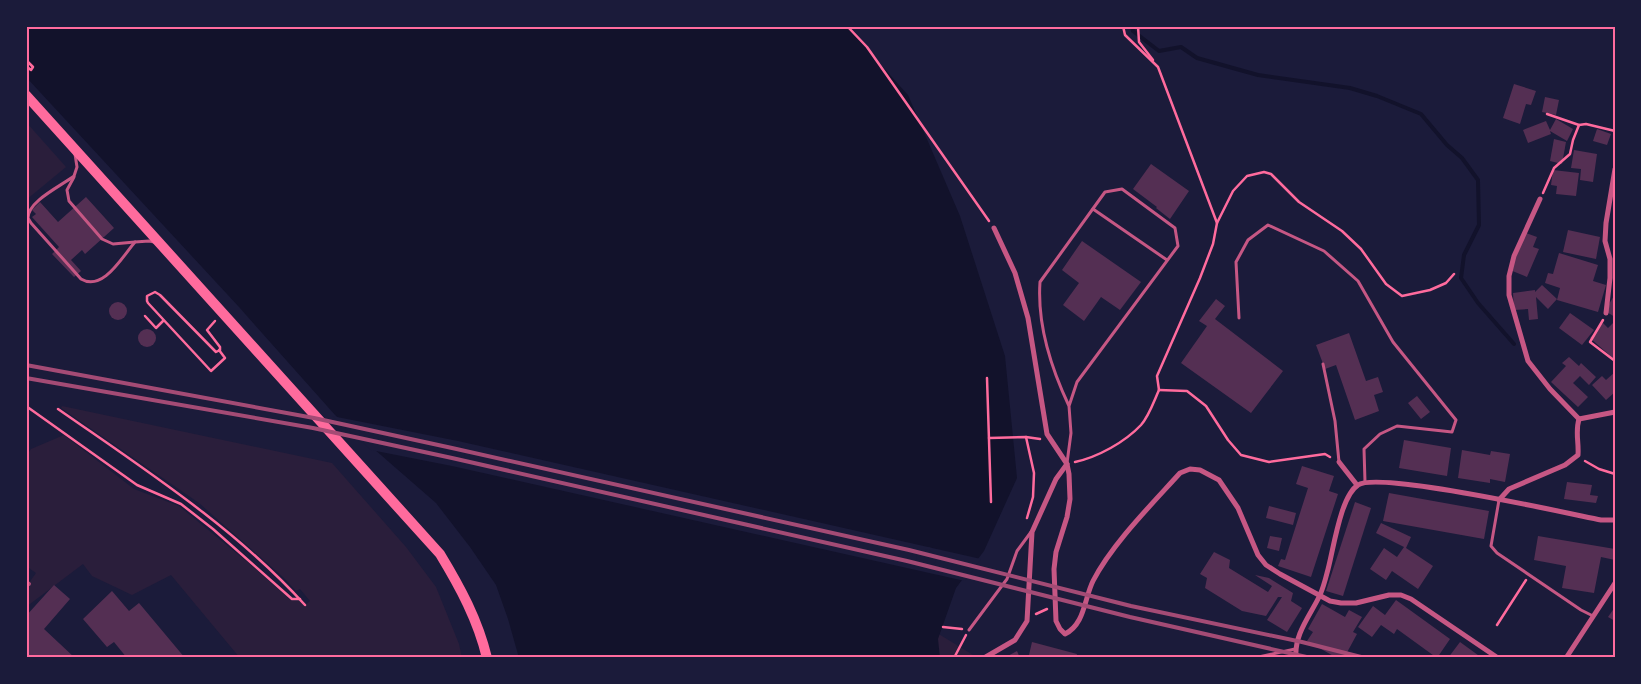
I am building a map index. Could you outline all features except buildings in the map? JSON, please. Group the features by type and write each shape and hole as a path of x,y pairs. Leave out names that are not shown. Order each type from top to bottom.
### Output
{"main road":[{"path":"26,95 440,554 460,587 473,615 487,658"}],"street":[{"path":"1606,313 1610,260 1606,241 1606,224 1615,169"},
{"path":"1540,199 1514,256 1509,295 1528,361 1550,389 1579,419"},
{"path":"994,228 1015,273 1028,318 1048,434 1067,464 1071,486 1070,499 1055,560 1056,621 1065,634 1074,630 1093,582 1110,554 1180,473 1190,469 1200,470 1219,480 1238,508 1258,555 1266,565 1330,601 1341,604 1356,603 1389,595 1401,595 1411,599 1498,658"},
{"path":"1579,419 1615,412"},
{"path":"1499,500 1508,489 1565,465 1578,455 1579,446 1576,430 1579,419"},
{"path":"1339,462 1357,485"},
{"path":"984,658 1015,640 1027,619 1032,532 1056,479 1067,464"},
{"path":"1296,658 1295,648 1306,618 1320,595 1328,573 1338,525 1347,497 1357,485 1365,482 1393,482 1601,520 1615,520"},
{"path":"1566,658 1615,583"}],"lane":[{"path":"75,148 77,168 67,190 69,201 102,239 113,244 148,241 161,245"},
{"path":"74,176 30,207 28,218 81,279 90,283 100,280 113,269 135,242"},
{"path":"1067,464 1071,433 1069,406 1055,375 1045,338 1039,298 1040,282 1106,192 1122,189 1176,228 1178,246 1078,382 1069,406"},
{"path":"1093,209 1167,260"},
{"path":"1239,318 1236,262 1248,240 1268,225 1324,251 1358,281 1393,342 1456,420 1452,432 1397,426 1380,434 1364,449 1365,482"},
{"path":"1322,364 1335,421 1339,462"},
{"path":"1499,500 1491,546 1497,553 1529,575 1581,610 1594,616"},
{"path":"968,630 1007,579 1017,551 1032,532"},
{"path":"1254,658 1295,648"}],"path":[{"path":"847,26 867,47 994,228"},
{"path":"1123,26 1125,35 1157,66"},
{"path":"1138,26 1140,42 1157,66 1217,223"},
{"path":"26,60 34,67 31,70 26,66"},
{"path":"1547,114 1580,125 1586,124 1615,131"},
{"path":"1540,199 1554,168 1570,154 1572,140 1580,125"},
{"path":"1067,464 1085,460 1117,444 1142,424 1159,390 1158,376 1200,278 1213,244 1217,223 1233,191 1248,176 1264,172 1271,174 1299,202 1342,231 1362,249 1386,284 1402,296 1430,290 1446,283 1454,274"},
{"path":"219,350 214,351 165,299 157,293 147,296 147,301 163,320 211,371 225,358 219,350 220,346 207,330 223,314"},
{"path":"1606,313 1590,342 1615,361"},
{"path":"145,316 156,328 163,320"},
{"path":"987,378 991,502"},
{"path":"1159,390 1187,391 1206,406 1228,440 1241,455 1270,462 1325,454 1339,462"},
{"path":"26,406 137,486 181,504 220,534 292,599 300,599"},
{"path":"58,409 206,515 260,560 305,605"},
{"path":"989,438 1026,437 1042,439"},
{"path":"1026,437 1034,473 1033,497 1026,519 1035,526"},
{"path":"1578,455 1599,469 1615,474"},
{"path":"1497,625 1529,575"},
{"path":"1027,619 1055,605"},
{"path":"943,627 968,630 954,658"},
{"path":"1599,658 1609,658"}],"shaded area":[{"path":"26,26 846,26 908,95 960,216 1005,356 1017,478 984,551 956,588 938,639 940,658 519,658 496,585 436,503 335,415 239,307 26,77","holes":["458,441 466,447 467,456 462,464 452,466 444,460 443,451 448,443","929,547 937,552 938,562 933,570 923,571 915,566 914,556 919,548"]},
{"path":"26,122 66,167 26,200"},
{"path":"62,406 332,463 406,547 436,587 459,644 462,658 240,658 171,575 132,595 92,576 83,564 26,607 26,587 36,573 26,566 26,456 31,449 64,435 134,489 179,506 292,601 300,601 304,606 310,601 300,589 296,591 283,577 199,503 61,408"},
{"path":"937,633 978,658 926,658"}],"pier":[{"path":"332,416 458,441 981,559 965,581 452,466 371,450","holes":["457,444 463,448 465,456 460,462 453,463 447,459 445,451 450,445","928,549 934,554 936,561 931,567 924,569 918,564 916,557 921,551"]}],"waterway":[{"path":"1132,26 1133,31 1159,51 1181,47 1197,58 1258,75 1350,88 1377,96 1421,114 1447,145 1462,158 1478,180 1479,225 1464,255 1461,278 1478,303 1514,344"}],"railway":[{"path":"26,365 314,418 452,448 909,550 1131,606 1302,642 1365,658"},
{"path":"26,378 313,428 452,458 907,561 1130,617 1311,658"}]}
